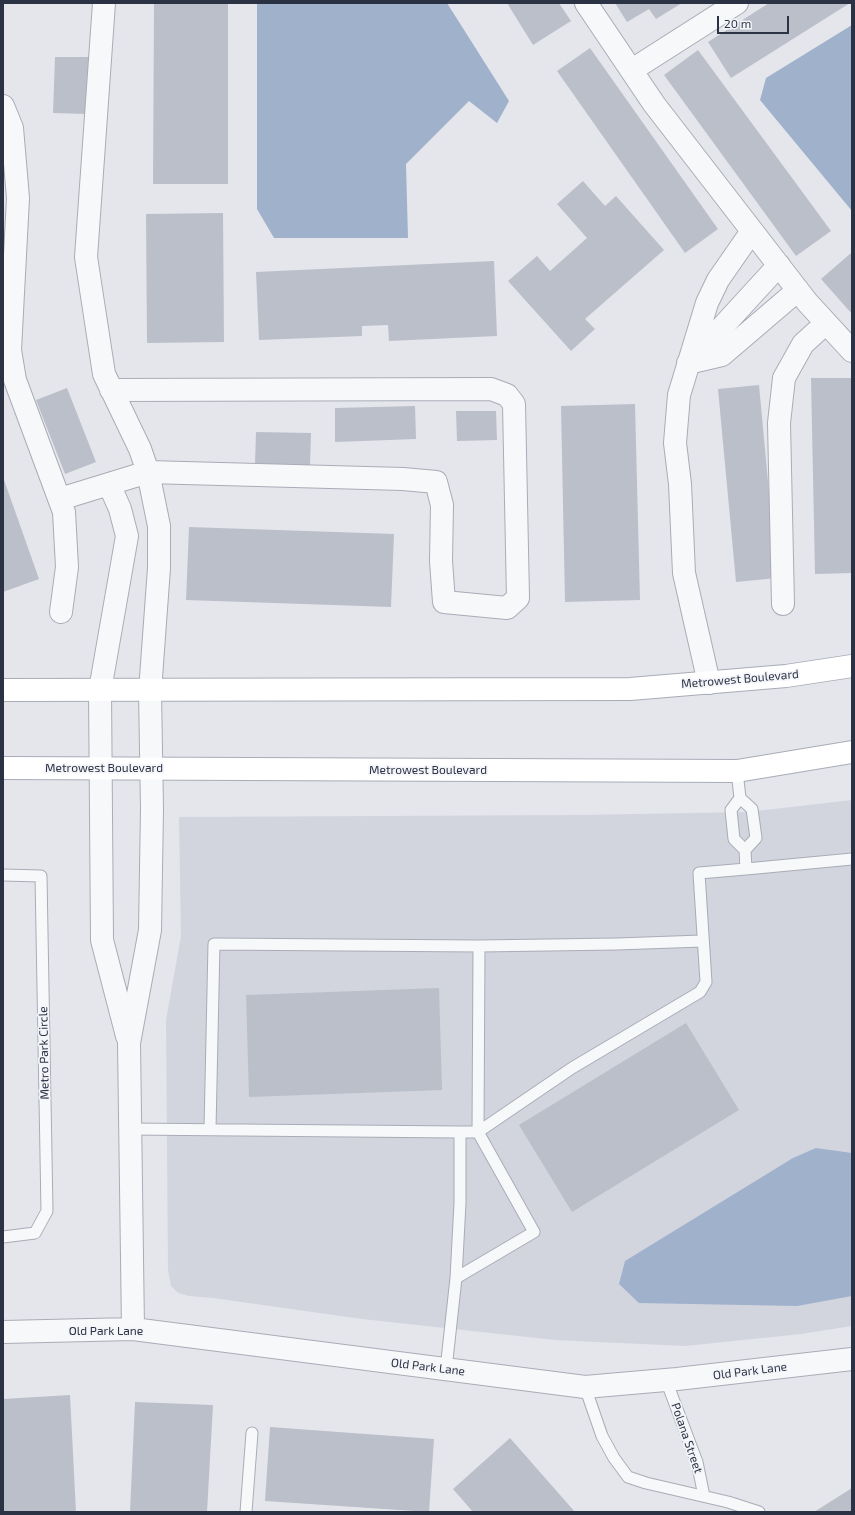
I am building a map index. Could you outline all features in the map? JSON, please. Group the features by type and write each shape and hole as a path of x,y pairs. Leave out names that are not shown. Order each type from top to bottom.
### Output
{"street":[{"path":"104,3 86,257 104,374 140,449 148,472 159,526 159,568 150,691 150,930 129,1043 132,1329"},
{"path":"586,3 654,104 798,290 852,351"},
{"path":"632,70 737,3"},
{"path":"3,106 12,128 18,198 10,350 15,380 64,512 67,567 61,612"},
{"path":"709,683 684,573 680,484 675,443 679,395 707,303 718,280 752,231"},
{"path":"688,364 779,265"},
{"path":"688,364 722,356 798,290"},
{"path":"783,604 779,423 784,378 803,344 826,323"},
{"path":"60,499 148,472 403,479 436,482 442,505 441,561 444,602 508,608 518,598 514,404 507,395 492,389 111,390"},
{"path":"109,484 120,509 127,536 100,690 102,940 129,1043"},
{"name":"Metrowest Boulevard","path":"3,690 150,691 630,689 786,676 852,666"},
{"name":"Metrowest Boulevard","path":"3,768 101,767 737,771 852,752"},
{"name":"Old Park Lane","path":"3,1332 132,1329 585,1386 666,1380 852,1359"}],"lane":[{"path":"737,771 740,798 752,809 756,838 745,850"},
{"path":"740,798 731,810 734,839 745,850 746,869"},
{"path":"130,1129 478,1132 572,1068 700,992 706,982 702,941 699,873 852,859"},
{"name":"Metro Park Circle","path":"3,875 41,876 47,1211 35,1233 3,1237"},
{"path":"210,1129 214,944 479,946 702,941"},
{"path":"456,1278 534,1232 478,1132 479,946"},
{"path":"446,1369 456,1278 460,1203 460,1132"},
{"name":"Polana Street","path":"666,1380 697,1462 704,1496"},
{"name":"Polana Street","path":"585,1386 602,1436 628,1477 646,1483 728,1502 758,1512"},
{"path":"246,1512 252,1433"}],"shaded area":[{"path":"852,800 852,1326 801,1334 685,1346 555,1340 362,1319 189,1296 178,1293 171,1286 168,1270 166,1020 181,936 179,817 578,815 748,812"}],"water":[{"path":"257,3 447,3 509,101 497,123 469,101 406,164 408,238 274,238 257,209"},
{"path":"852,25 852,211 760,100 766,78"},
{"path":"816,1148 852,1153 852,1296 797,1306 639,1303 619,1284 625,1261 793,1158"}],"building":[{"path":"154,3 228,3 228,184 153,184"},
{"path":"507,3 559,3 571,21 533,45"},
{"path":"615,3 682,3 656,19 649,9 627,22"},
{"path":"769,3 850,3 731,78 708,42"},
{"path":"590,48 718,229 685,253 557,71"},
{"path":"698,50 831,231 796,256 664,75"},
{"path":"55,57 90,57 88,114 53,113"},
{"path":"583,181 605,206 616,196 664,250 585,319 595,329 571,351 508,281 537,256 550,271 587,238 557,204"},
{"path":"223,213 224,342 147,343 146,214"},
{"path":"851,253 852,254 852,314 821,279"},
{"path":"494,261 497,336 389,341 388,325 362,326 362,336 259,340 256,272"},
{"path":"811,378 852,378 852,573 815,574"},
{"path":"759,385 777,578 736,582 718,389"},
{"path":"67,388 96,462 65,474 36,400"},
{"path":"635,404 640,600 565,602 561,406"},
{"path":"415,406 416,439 335,442 335,408"},
{"path":"456,411 496,411 497,440 457,441"},
{"path":"256,432 311,433 310,466 255,464"},
{"path":"3,477 39,579 3,592"},
{"path":"189,527 394,534 391,607 186,600"},
{"path":"439,988 442,1090 249,1097 246,995"},
{"path":"686,1023 739,1110 572,1212 519,1125"},
{"path":"70,1395 76,1512 3,1512 3,1399"},
{"path":"135,1402 213,1405 207,1512 130,1512"},
{"path":"270,1427 434,1439 429,1512 265,1501"},
{"path":"510,1438 575,1512 473,1512 453,1489"},
{"path":"852,1488 852,1512 814,1512"}]}
